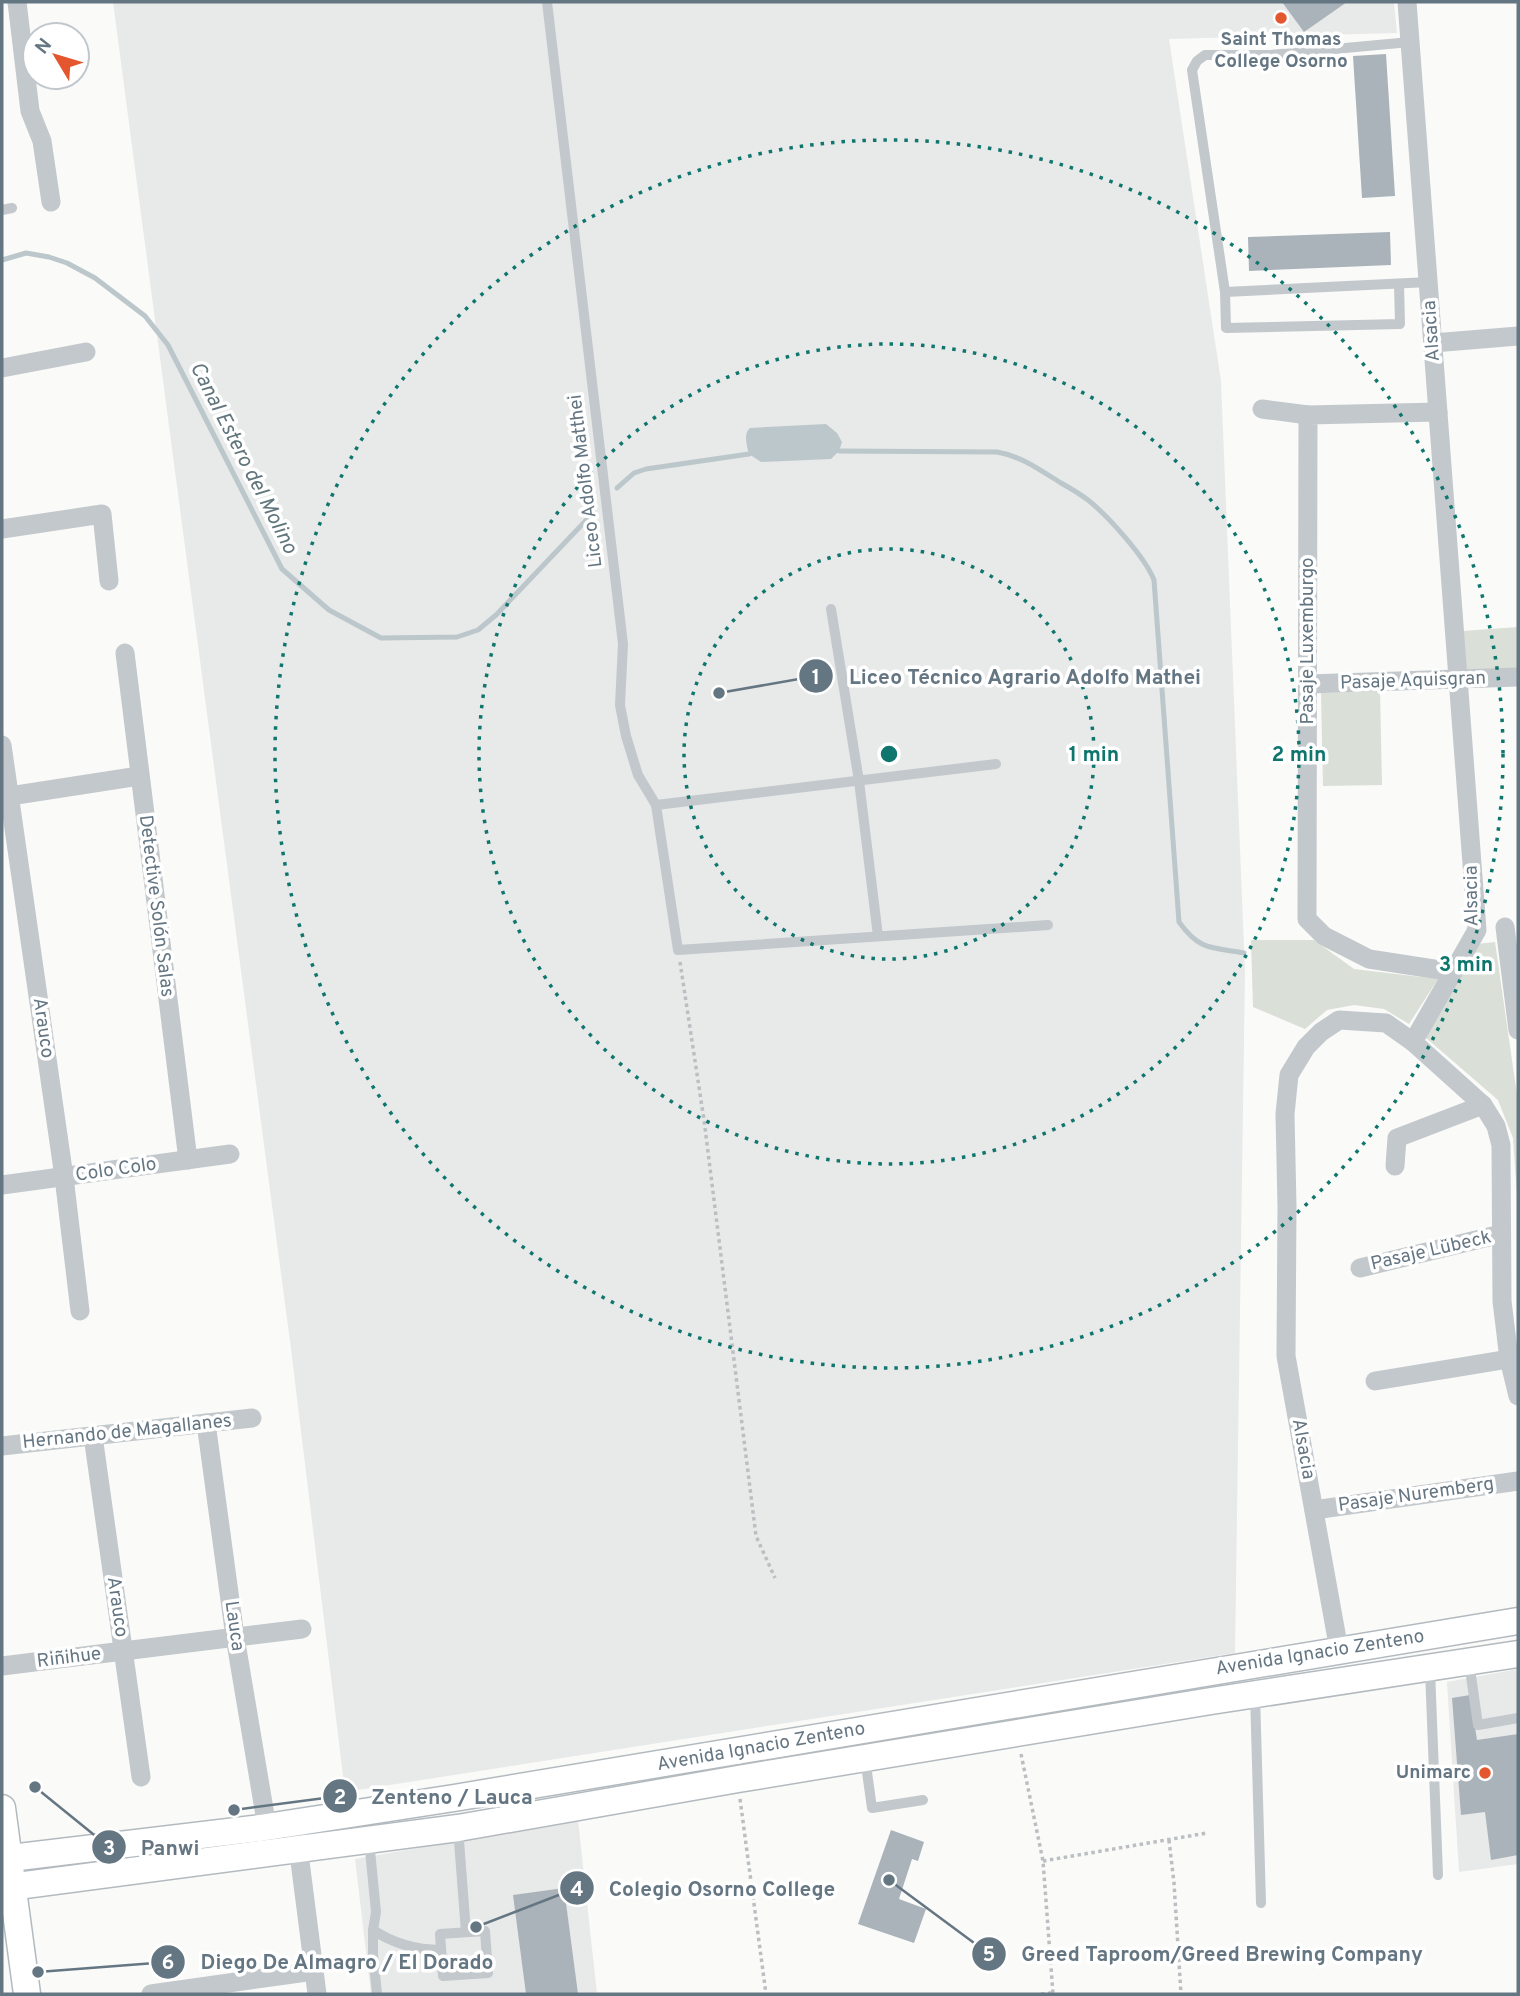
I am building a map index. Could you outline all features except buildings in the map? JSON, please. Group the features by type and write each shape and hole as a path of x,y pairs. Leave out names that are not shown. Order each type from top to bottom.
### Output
{"main road":[{"name":"Avenida Ignacio Zenteno","path":"6,1859 267,1827 454,1798 1518,1621"},
{"name":"Avenida Ignacio Zenteno","path":"7,1887 458,1828 1017,1733 1518,1654"},
{"path":"1255,1694 1258,1663"},
{"path":"734,1752 738,1779"},
{"path":"454,1798 458,1828"},
{"path":"2,1808 7,1887 27,1994"}],"street":[{"path":"17,2 30,111 42,141 51,202"},
{"name":"Alsacia","path":"1339,1650 1286,1356 1285,1114 1289,1075 1306,1047 1321,1032 1339,1020 1386,1023 1413,1042 1476,930 1407,2"},
{"path":"1433,343 1518,336"},
{"path":"2,368 86,352"},
{"path":"1262,410 1308,415 1438,412"},
{"name":"Pasaje Luxemburgo","path":"1308,415 1307,919 1324,936 1369,959 1453,972"},
{"path":"2,528 103,514 109,581"},
{"name":"Detective Solón Salas","path":"125,653 188,1160"},
{"name":"Pasaje Aquisgran","path":"1308,684 1518,677"},
{"name":"Arauco","path":"2,745 64,1177 80,1311"},
{"path":"10,796 139,776"},
{"path":"1476,930 1512,927 1518,1030"},
{"path":"1413,1042 1483,1105 1496,1125 1501,1145 1502,1301 1509,1359 1518,1396"},
{"path":"1395,1166 1397,1138 1483,1105"},
{"name":"Colo Colo","path":"2,1185 230,1154"},
{"name":"Pasaje Lübeck","path":"1360,1268 1501,1234"},
{"path":"1375,1381 1509,1359"},
{"name":"Hernando de Magallanes","path":"2,1446 252,1418"},
{"name":"Lauca","path":"206,1423 235,1637 267,1827"},
{"name":"Arauco","path":"93,1436 141,1777"},
{"name":"Pasaje Nuremberg","path":"1314,1510 1518,1481"},
{"name":"Riñihue","path":"2,1666 302,1629"},
{"path":"295,1823 317,1994"},
{"path":"151,1994 314,1971"}],"lane":[{"name":"Liceo Adolfo Matthei","path":"547,2 623,643 621,705 626,736 638,775 656,805 678,950"},
{"path":"1399,284 1400,324 1226,328 1225,292 1192,70 1197,61 1205,55 1269,55 1410,42"},
{"path":"1225,292 1429,282"},
{"path":"831,609 859,781 878,936"},
{"path":"656,805 996,765"},
{"path":"678,950 1048,925"},
{"path":"1469,1662 1478,1725 1518,1718"},
{"path":"1430,1668 1438,1875"},
{"path":"1255,1694 1261,1903"},
{"path":"865,1758 872,1808 923,1800"},
{"path":"458,1828 466,1932"},
{"path":"369,1839 376,1912 373,1954 377,1994"},
{"path":"373,1930 390,1941 425,1950 441,1950"},
{"path":"485,1931 488,1973 443,1976 441,1950 440,1934 485,1931"}],"path":[{"path":"678,950 704,1120 757,1536 775,1578"},
{"path":"1017,1733 1043,1861 1053,1993 1041,1994"},
{"path":"738,1779 766,1994"},
{"path":"1043,1861 1207,1833"},
{"path":"1169,1840 1181,1994"}],"shaded area":[{"path":"113,2 1394,2 1397,33 1169,39 1221,381 1245,972 1235,1653 345,1792 291,1349"},
{"path":"826,424 837,433 842,442 839,451 831,459 761,462 749,454 746,437 750,428"},
{"path":"1518,627 1518,670 1466,674 1463,631"},
{"path":"1380,691 1382,785 1323,786 1321,693"},
{"path":"1251,940 1314,940 1354,969 1438,979 1409,1024 1384,1009 1354,1005 1327,1010 1305,1029 1253,1007"},
{"path":"1495,942 1518,1102 1518,1210 1513,1138 1498,1100 1425,1037 1477,944"},
{"name":"Unimarc","path":"1518,1669 1518,1864 1459,1872 1447,1682"},
{"path":"578,1820 597,1994 371,1994 355,1859"}],"waterway":[{"name":"Canal Estero del Molino","path":"2,260 26,253 67,263 95,278 145,316 168,345 282,569 329,610 381,638 457,637 478,630 496,615 594,512"},
{"name":"Canal Estero del Molino","path":"839,451 997,452 1014,457 1088,500 1134,549 1154,580 1179,922 1200,943 1244,953"},
{"name":"Canal Estero del Molino","path":"617,488 634,473 646,469 749,454"}],"place":[{"name":"Saint Thomas College Osorno","path":"1281,18"},
{"name":"Liceo Técnico Agrario Adolfo Mathei","path":"719,693"},
{"name":"Unimarc","path":"1485,1773"},
{"name":"Panwi","path":"35,1787"},
{"name":"Zenteno / Lauca","path":"234,1810"},
{"name":"Greed Taproom/Greed Brewing Company","path":"889,1880"},
{"name":"Colegio Osorno College","path":"476,1927"},
{"name":"Diego De Almagro / El Dorado","path":"38,1972"}]}
